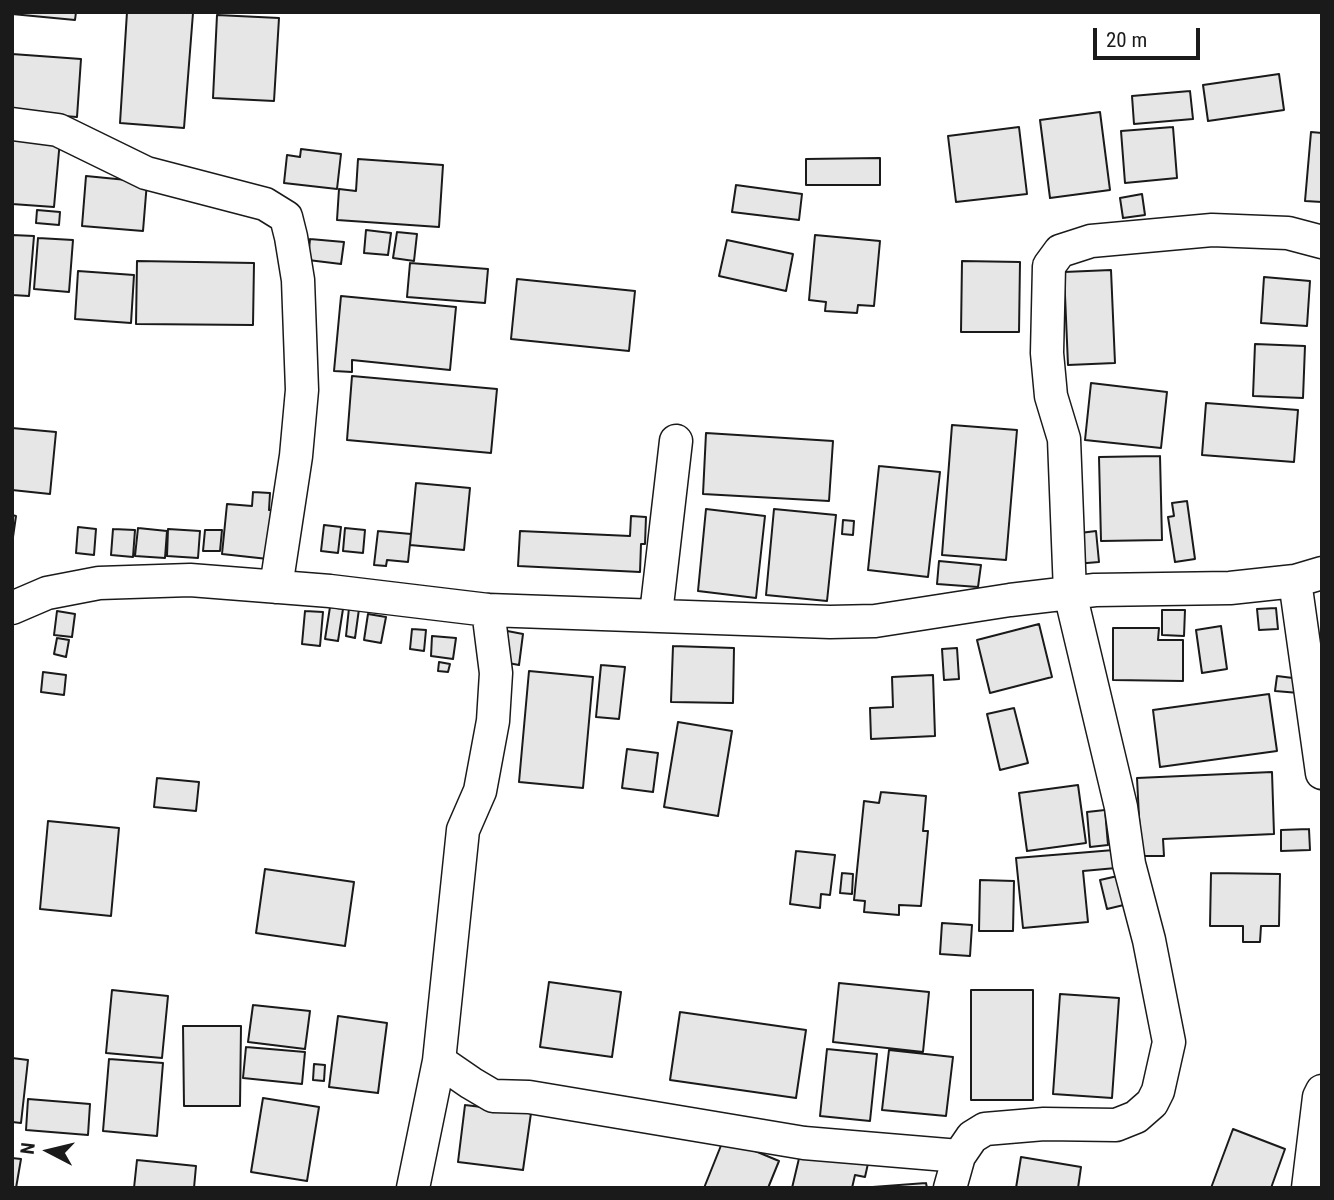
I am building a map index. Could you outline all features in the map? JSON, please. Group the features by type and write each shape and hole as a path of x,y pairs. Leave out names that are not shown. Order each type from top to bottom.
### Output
{"street":[{"path":"12,124 58,130 146,173 265,204 286,217 298,280 302,390 296,457 276,587"},
{"path":"950,1188 959,1156 972,1137 985,1129 1044,1124 1116,1125 1136,1117 1152,1103 1158,1091 1168,1042 1149,940 1129,864 1121,807 1103,724 1070,593 1064,439 1051,396 1047,353 1049,266 1060,251 1091,241 1212,230 1288,233 1322,242"},
{"path":"656,614 676,441"},
{"path":"12,608 47,593 99,583 190,580 330,591 488,610 830,622 874,621 996,601 1095,590 1230,588 1308,577 1322,773"},
{"path":"413,1188 439,1061 463,830 480,791 493,721 496,673 488,610"},
{"path":"439,1061 494,1096 529,1097 804,1143 959,1156"},
{"path":"1308,1188 1319,1097 1322,1091"}],"building":[{"path":"12,12 76,12 75,20"},
{"path":"127,12 193,13 184,128 120,123"},
{"path":"217,15 279,18 274,101 213,98"},
{"path":"12,54 81,59 77,117 12,112"},
{"path":"1279,74 1284,110 1208,121 1203,85"},
{"path":"1190,91 1193,119 1134,124 1132,96"},
{"path":"1100,112 1110,190 1050,198 1040,120"},
{"path":"1019,127 1027,194 956,202 948,136"},
{"path":"1173,127 1177,178 1125,183 1121,131"},
{"path":"1311,132 1322,133 1322,202 1305,201"},
{"path":"12,136 60,140 54,207 12,204"},
{"path":"301,149 341,154 337,189 284,183 287,155 300,157"},
{"path":"880,158 880,185 806,185 806,159"},
{"path":"358,159 443,165 439,227 337,220 339,189 356,191"},
{"path":"86,176 147,182 143,231 82,226"},
{"path":"736,185 802,194 799,220 732,212"},
{"path":"1142,194 1145,215 1123,218 1120,198"},
{"path":"37,210 60,212 59,225 36,223"},
{"path":"366,230 391,233 388,255 364,253"},
{"path":"397,232 417,234 414,261 393,258"},
{"path":"12,235 34,236 29,296 12,295"},
{"path":"815,235 880,241 874,306 858,305 857,313 825,311 826,302 809,300"},
{"path":"38,238 73,240 69,292 34,289"},
{"path":"310,239 344,242 341,264 308,260"},
{"path":"727,240 793,254 786,291 719,276"},
{"path":"137,261 254,263 253,325 136,324"},
{"path":"962,261 1020,262 1019,332 961,332"},
{"path":"410,263 488,269 485,303 407,297"},
{"path":"1111,270 1115,363 1068,365 1064,272"},
{"path":"78,271 134,275 131,323 75,319"},
{"path":"1264,277 1310,281 1307,326 1261,323"},
{"path":"517,279 635,291 629,351 511,339"},
{"path":"341,296 456,307 450,370 352,360 352,372 334,371"},
{"path":"1255,344 1305,346 1303,398 1253,396"},
{"path":"352,376 497,389 491,453 347,440"},
{"path":"1091,383 1167,392 1161,448 1085,440"},
{"path":"1206,403 1298,410 1294,462 1202,455"},
{"path":"952,425 1017,430 1006,560 942,555"},
{"path":"12,428 56,432 50,494 12,490"},
{"path":"706,433 833,441 829,501 703,494"},
{"path":"1160,456 1162,540 1101,541 1099,457"},
{"path":"879,466 940,472 928,577 868,570"},
{"path":"416,483 470,488 464,550 410,545"},
{"path":"253,492 270,493 269,510 273,510 268,559 222,554 227,504 252,506"},
{"path":"1187,501 1195,559 1175,562 1168,517 1174,516 1172,503"},
{"path":"706,509 765,516 756,598 698,591"},
{"path":"774,509 836,515 827,601 766,595"},
{"path":"12,515 16,516 12,544"},
{"path":"631,516 646,517 640,572 518,566 520,531 630,536"},
{"path":"843,520 854,521 853,535 842,534"},
{"path":"324,525 341,527 338,553 321,551"},
{"path":"78,527 96,529 94,555 76,553"},
{"path":"138,528 167,531 165,558 135,556"},
{"path":"345,528 365,530 363,553 343,551"},
{"path":"113,529 135,530 133,557 111,555"},
{"path":"168,529 200,531 198,558 167,556"},
{"path":"205,530 222,530 220,551 203,551"},
{"path":"378,531 411,534 408,562 387,560 386,566 374,565"},
{"path":"1096,531 1099,562 1075,564 1072,534"},
{"path":"939,561 981,565 978,587 937,584"},
{"path":"330,607 343,609 338,641 325,639"},
{"path":"349,608 359,609 355,638 346,636"},
{"path":"1276,608 1278,629 1259,630 1257,609"},
{"path":"1162,610 1185,610 1184,636 1162,635"},
{"path":"57,611 75,614 72,637 54,635"},
{"path":"305,611 323,612 320,646 302,644"},
{"path":"368,614 386,617 381,643 364,640"},
{"path":"1039,624 1052,677 990,693 977,640"},
{"path":"1221,626 1227,669 1202,673 1196,630"},
{"path":"1113,628 1159,628 1158,640 1183,640 1183,681 1113,680"},
{"path":"412,629 426,630 424,651 410,649"},
{"path":"502,630 523,634 519,665 497,661"},
{"path":"432,636 456,638 453,659 431,656"},
{"path":"57,638 69,640 66,657 54,654"},
{"path":"673,646 734,648 733,703 671,702"},
{"path":"957,648 959,679 944,680 942,649"},
{"path":"439,662 450,664 448,672 438,671"},
{"path":"601,665 625,667 619,719 596,717"},
{"path":"529,671 593,677 583,788 519,782"},
{"path":"43,672 66,675 64,695 41,692"},
{"path":"933,675 935,736 871,739 870,708 893,707 892,677"},
{"path":"1277,676 1301,679 1299,693 1275,691"},
{"path":"1269,694 1277,751 1160,767 1153,710"},
{"path":"1014,708 1028,763 1000,770 987,714"},
{"path":"678,722 732,731 718,816 664,807"},
{"path":"627,749 658,753 653,792 622,788"},
{"path":"1272,772 1274,834 1163,839 1164,856 1141,856 1137,778"},
{"path":"157,778 199,782 196,811 154,807"},
{"path":"1078,785 1086,843 1027,851 1019,793"},
{"path":"881,792 926,796 923,831 928,831 921,906 899,905 899,915 864,912 865,901 854,900 864,801 879,803"},
{"path":"1105,810 1108,845 1090,847 1087,812"},
{"path":"48,821 119,828 111,916 40,909"},
{"path":"1309,829 1310,850 1281,851 1281,830"},
{"path":"1114,850 1116,868 1083,871 1088,922 1023,928 1016,858"},
{"path":"796,851 835,855 830,895 821,894 820,908 790,904"},
{"path":"265,869 354,882 345,946 256,933"},
{"path":"842,873 853,874 852,894 840,893"},
{"path":"1211,873 1280,874 1279,926 1261,926 1260,942 1243,942 1243,926 1210,926"},
{"path":"1122,875 1128,904 1107,909 1100,880"},
{"path":"980,880 1014,881 1013,931 979,931"},
{"path":"942,923 972,925 970,956 940,954"},
{"path":"549,982 621,992 612,1057 540,1047"},
{"path":"839,983 929,992 923,1052 833,1042"},
{"path":"112,990 168,996 162,1058 106,1053"},
{"path":"971,990 1033,990 1033,1100 971,1100"},
{"path":"1060,994 1119,998 1112,1098 1053,1094"},
{"path":"253,1005 310,1011 305,1049 248,1042"},
{"path":"680,1012 806,1030 796,1098 670,1080"},
{"path":"338,1016 387,1023 378,1093 329,1087"},
{"path":"183,1026 241,1026 240,1106 184,1106"},
{"path":"246,1047 305,1052 302,1084 243,1078"},
{"path":"827,1049 877,1054 870,1121 820,1116"},
{"path":"889,1050 953,1057 946,1116 882,1110"},
{"path":"12,1058 28,1060 21,1123 12,1122"},
{"path":"109,1059 163,1063 157,1136 103,1131"},
{"path":"314,1064 325,1065 324,1081 313,1080"},
{"path":"263,1098 319,1107 307,1181 251,1172"},
{"path":"28,1099 90,1104 88,1135 26,1130"},
{"path":"465,1105 531,1113 523,1170 458,1162"},
{"path":"1233,1129 1285,1149 1271,1188 1211,1188"},
{"path":"724,1138 779,1161 768,1188 704,1188"},
{"path":"801,1150 869,1159 865,1177 855,1175 852,1188 792,1188"},
{"path":"1021,1157 1081,1167 1078,1188 1016,1188"},
{"path":"12,1158 21,1159 16,1188 12,1188"},
{"path":"137,1160 196,1166 194,1188 134,1188"},
{"path":"926,1183 927,1188 859,1188"}]}
